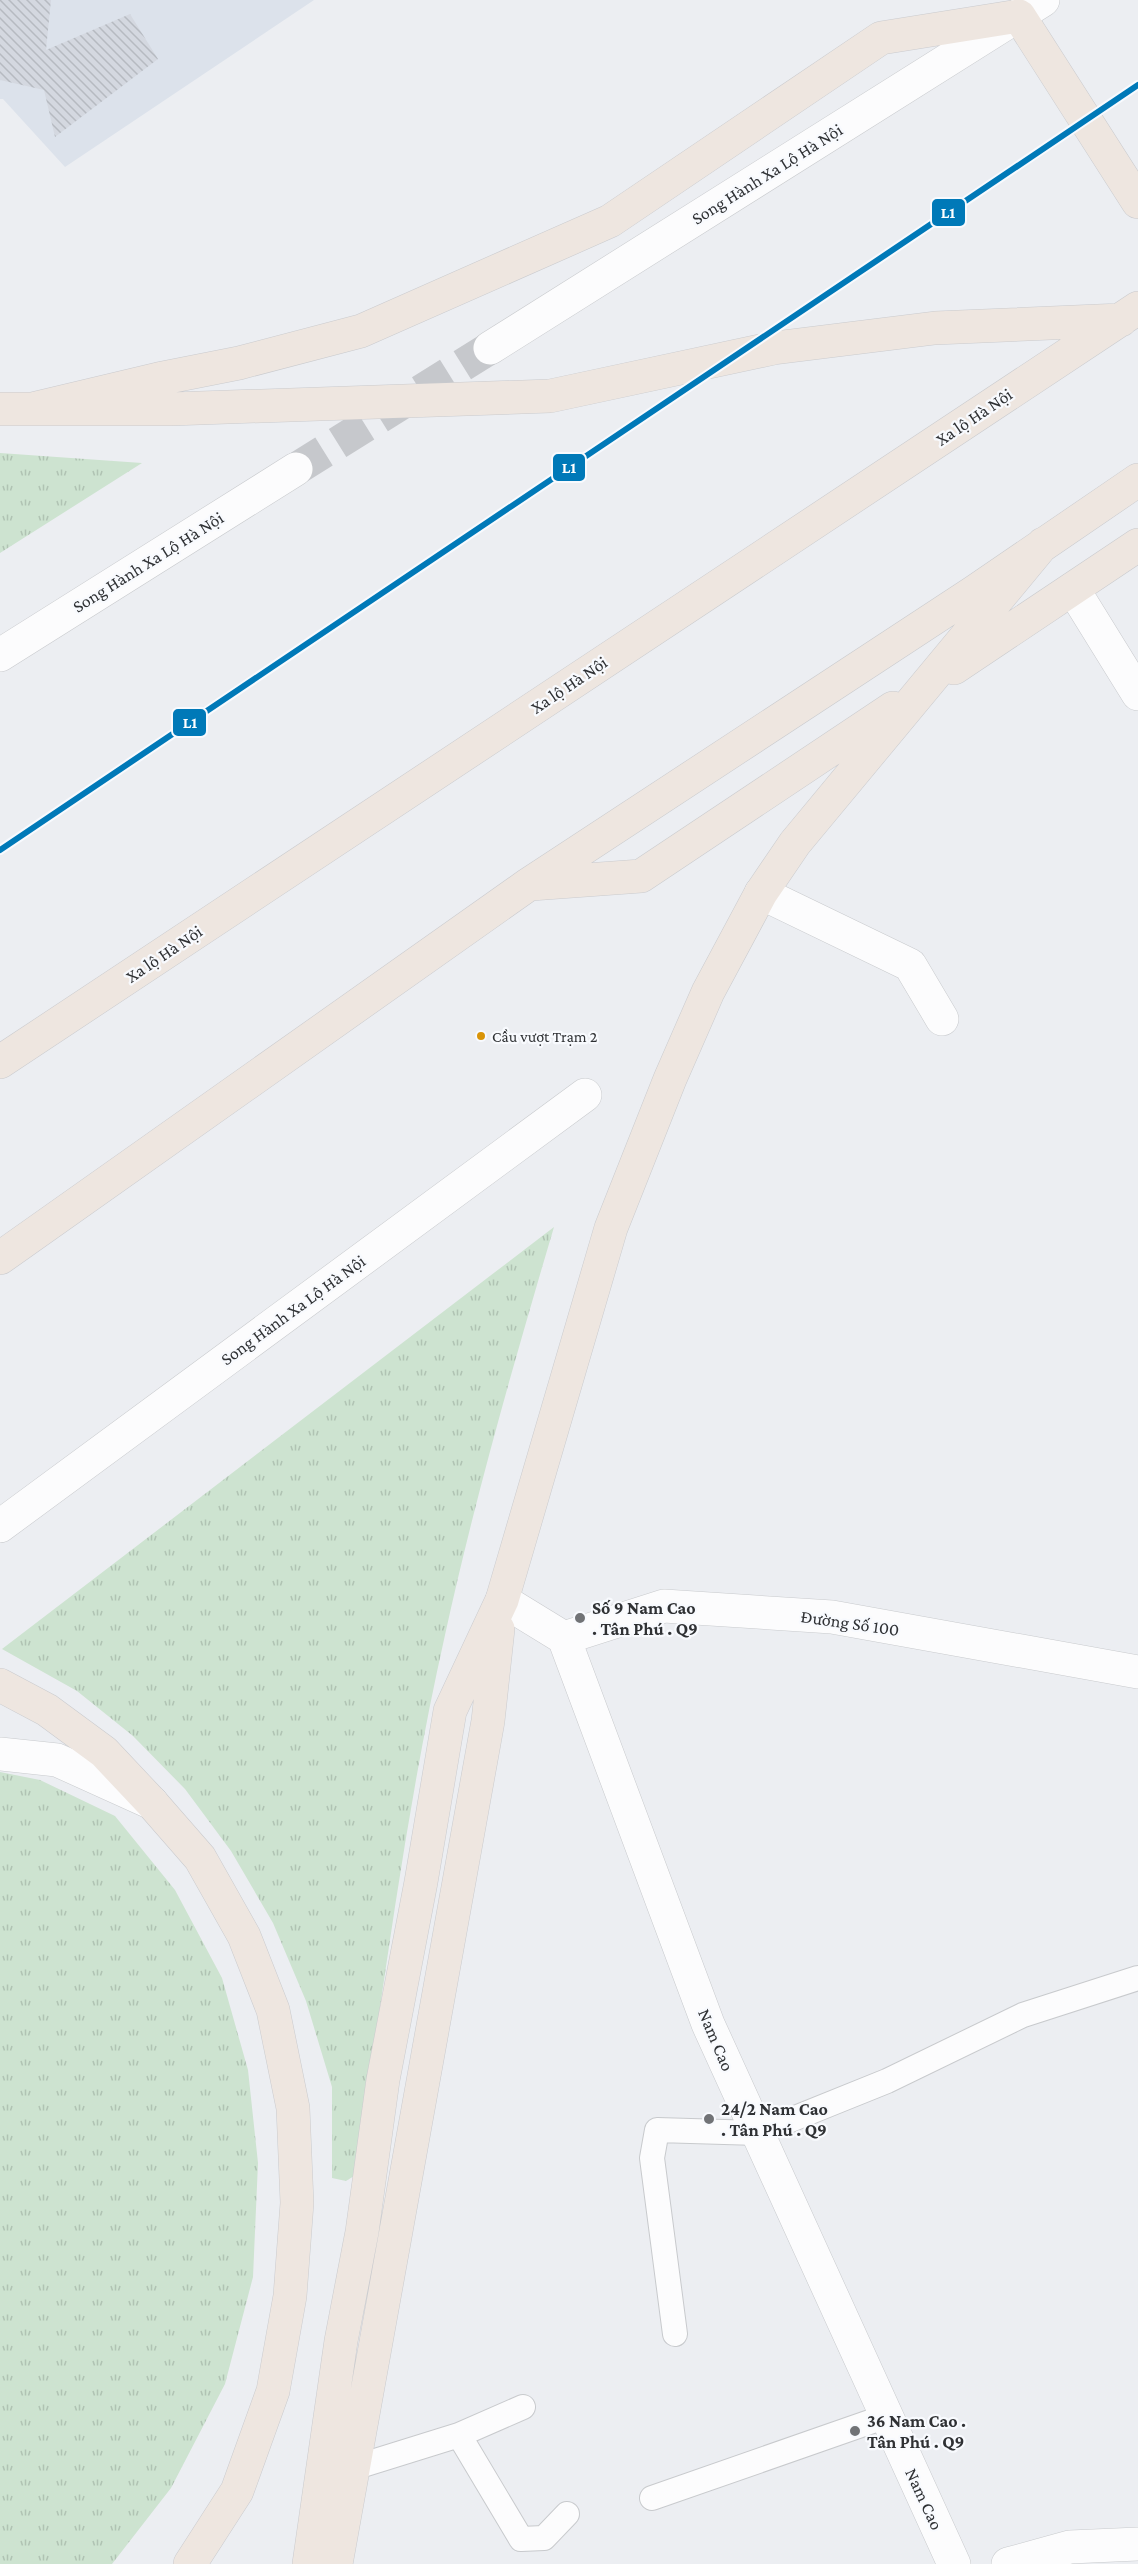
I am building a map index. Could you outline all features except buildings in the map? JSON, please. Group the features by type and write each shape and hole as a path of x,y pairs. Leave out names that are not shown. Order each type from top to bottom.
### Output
{"highway":[{"path":"16,409 239,363 361,331 610,221 881,38 1024,5 1138,202"},
{"path":"16,409 171,409 550,396 774,348 935,328 1130,314"},
{"name":"Xa lộ Hà Nội","path":"0,1062 1130,314"},
{"path":"0,1258 529,884 1138,480"},
{"path":"309,2564 341,2341 362,2232 383,2080 421,1882 450,1711 501,1600 611,1228 670,1078 708,992 761,893 795,843 1043,544"},
{"path":"529,884 641,876 1138,545"},
{"path":"336,2564 488,1721 501,1600"},
{"path":"0,1685 47,1710 104,1752 200,1858 244,1936 273,2010 294,2120 297,2203 290,2296 273,2391 237,2491 190,2564"}],"street":[{"name":"Song Hành Xa Lộ Hà Nội","path":"490,348 1024,5"},
{"name":"Song Hành Xa Lộ Hà Nội","path":"0,655 296,469"},
{"path":"1073,589 1138,694"},
{"path":"761,893 910,964 942,1019"},
{"name":"Song Hành Xa Lộ Hà Nội","path":"0,1526 585,1095"},
{"path":"501,1600 564,1638"},
{"name":"Đường Số 100","path":"564,1638 664,1605 832,1617 1138,1672"},
{"name":"Nam Cao","path":"564,1638 708,2024 954,2564"},
{"path":"0,1754 57,1760 152,1803"},
{"path":"1008,2564 1070,2547 1138,2544"}],"lane":[{"path":"675,2334 652,2158 657,2130 758,2133 887,2081 1023,2015 1138,1978"},
{"path":"353,2468 459,2435 523,2407"},
{"path":"652,2498 887,2416"},
{"path":"459,2435 521,2539 544,2538 567,2514"}],"shaded area":[{"path":"0,0 314,0 65,167 3,99 0,99"}],"green space":[{"path":"0,453 142,463 0,553"},
{"path":"554,1227 482,1481 431,1700 397,1896 358,2159 354,2176 346,2181 332,2178 332,2087 306,2001 273,1923 231,1851 185,1789 133,1736 77,1691 2,1649"},
{"path":"0,1772 40,1780 115,1816 175,1890 222,1978 248,2070 258,2163 253,2277 225,2384 171,2488 112,2564 0,2564"}],"tunnel":[{"path":"296,469 490,348"}],"transit line":[{"name":"L1","path":"0,850 1138,85"}],"place":[{"name":"Cầu vượt Trạm 2","path":"481,1036"},
{"name":"Số 9 Nam Cao . Tân Phú . Q9","path":"580,1618"},
{"name":"24/2 Nam Cao . Tân Phú . Q9","path":"709,2119"},
{"name":"36 Nam Cao . Tân Phú . Q9","path":"855,2431"}]}
